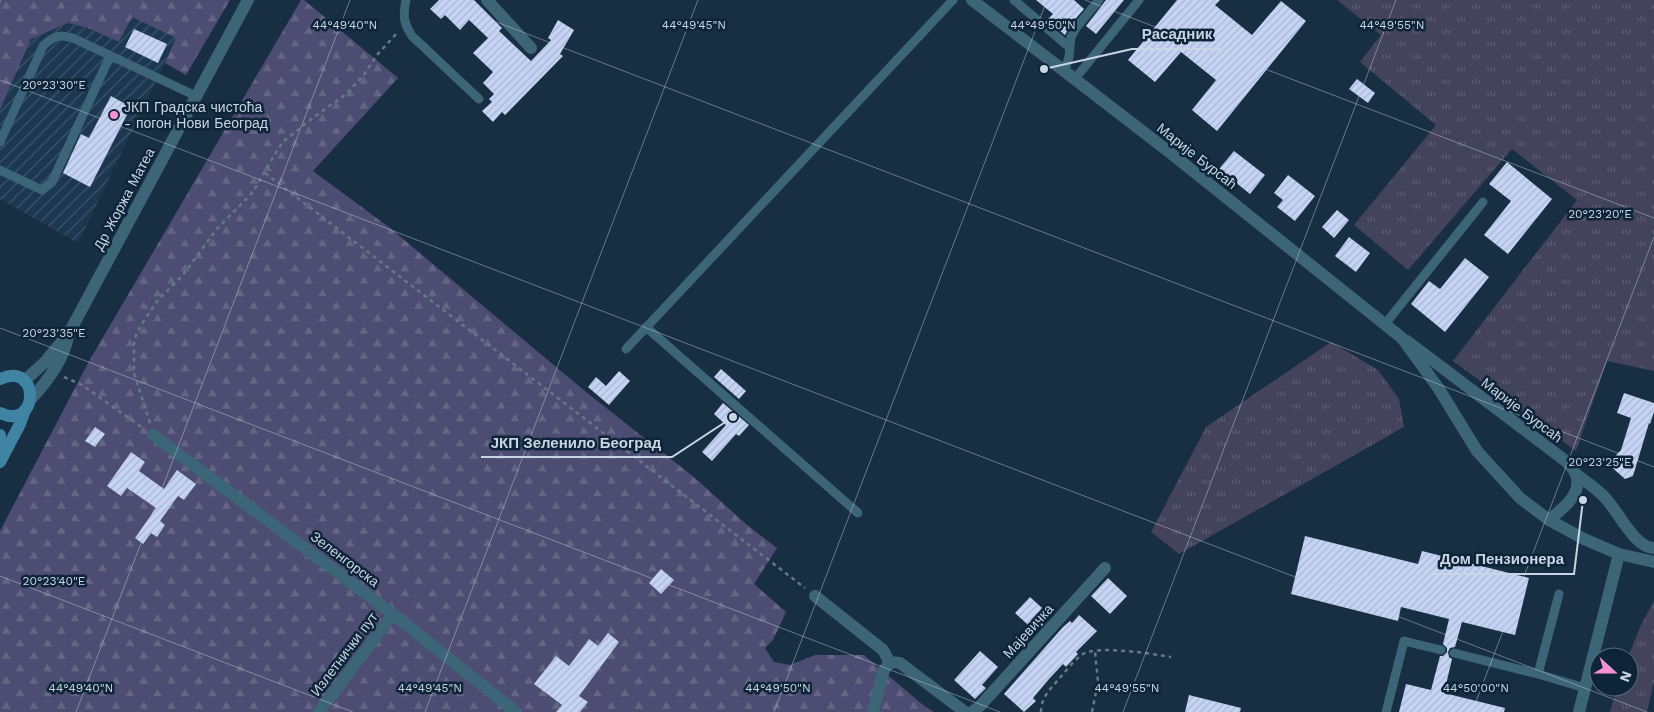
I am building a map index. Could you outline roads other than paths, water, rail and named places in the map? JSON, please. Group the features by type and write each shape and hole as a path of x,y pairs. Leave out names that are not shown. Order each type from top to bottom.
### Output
{"main road":[{"path":"0,413 14,416 28,405 28,386 24,380 19,377 2,375"},
{"name":"Др Жоржа Матеа","path":"0,462 28,405"},
{"path":"0,435 0,444"}],"street":[{"name":"Др Жоржа Матеа","path":"24,380 44,363 69,332 248,0"},
{"path":"487,0 531,48"},
{"name":"Марије Бурсаћ","path":"972,0 1168,151 1402,338 1567,462 1577,475 1592,485 1606,499 1638,542 1646,547 1654,548"},
{"name":"Др Жоржа Матеа","path":"28,405 53,372 66,346 69,332"},
{"name":"Марије Бурсаћ","path":"1402,338 1439,389 1477,451 1520,498 1549,520 1584,540 1619,554 1654,562"},
{"name":"Зеленгорска","path":"153,434 393,614 516,712"},
{"path":"1549,520 1569,503 1578,484 1577,475"},
{"path":"1579,712 1619,554"},
{"name":"Мајевичка","path":"972,712 980,706 1105,568"},
{"path":"815,596 883,650 890,663"},
{"name":"Излетнички пут","path":"319,712 393,614"},
{"path":"873,712 883,672 890,663"},
{"path":"890,663 900,663 965,712"}],"lane":[{"path":"406,0 404,12 405,25 412,36 479,98"},
{"path":"626,349 953,0"},
{"path":"1014,0 1070,47"},
{"path":"1069,76 1070,47 1076,28 1099,0"},
{"path":"1069,76 1139,0"},
{"path":"0,142 44,46 56,36 73,38 196,96"},
{"path":"0,170 42,190 52,182 110,56"},
{"path":"1385,324 1483,202"},
{"path":"646,327 858,513"},
{"path":"1538,674 1560,594"},
{"path":"1386,712 1404,641 1441,650"},
{"path":"1454,653 1585,688"}],"place":[{"name":"Расадник","path":"1044,69"},
{"name":"ЈКП Градска чистоћа - погон Нови Београд","path":"114,115"},
{"name":"ЈКП Зеленило Београд","path":"733,417"},
{"name":"Дом Пензионера","path":"1583,500"}]}
